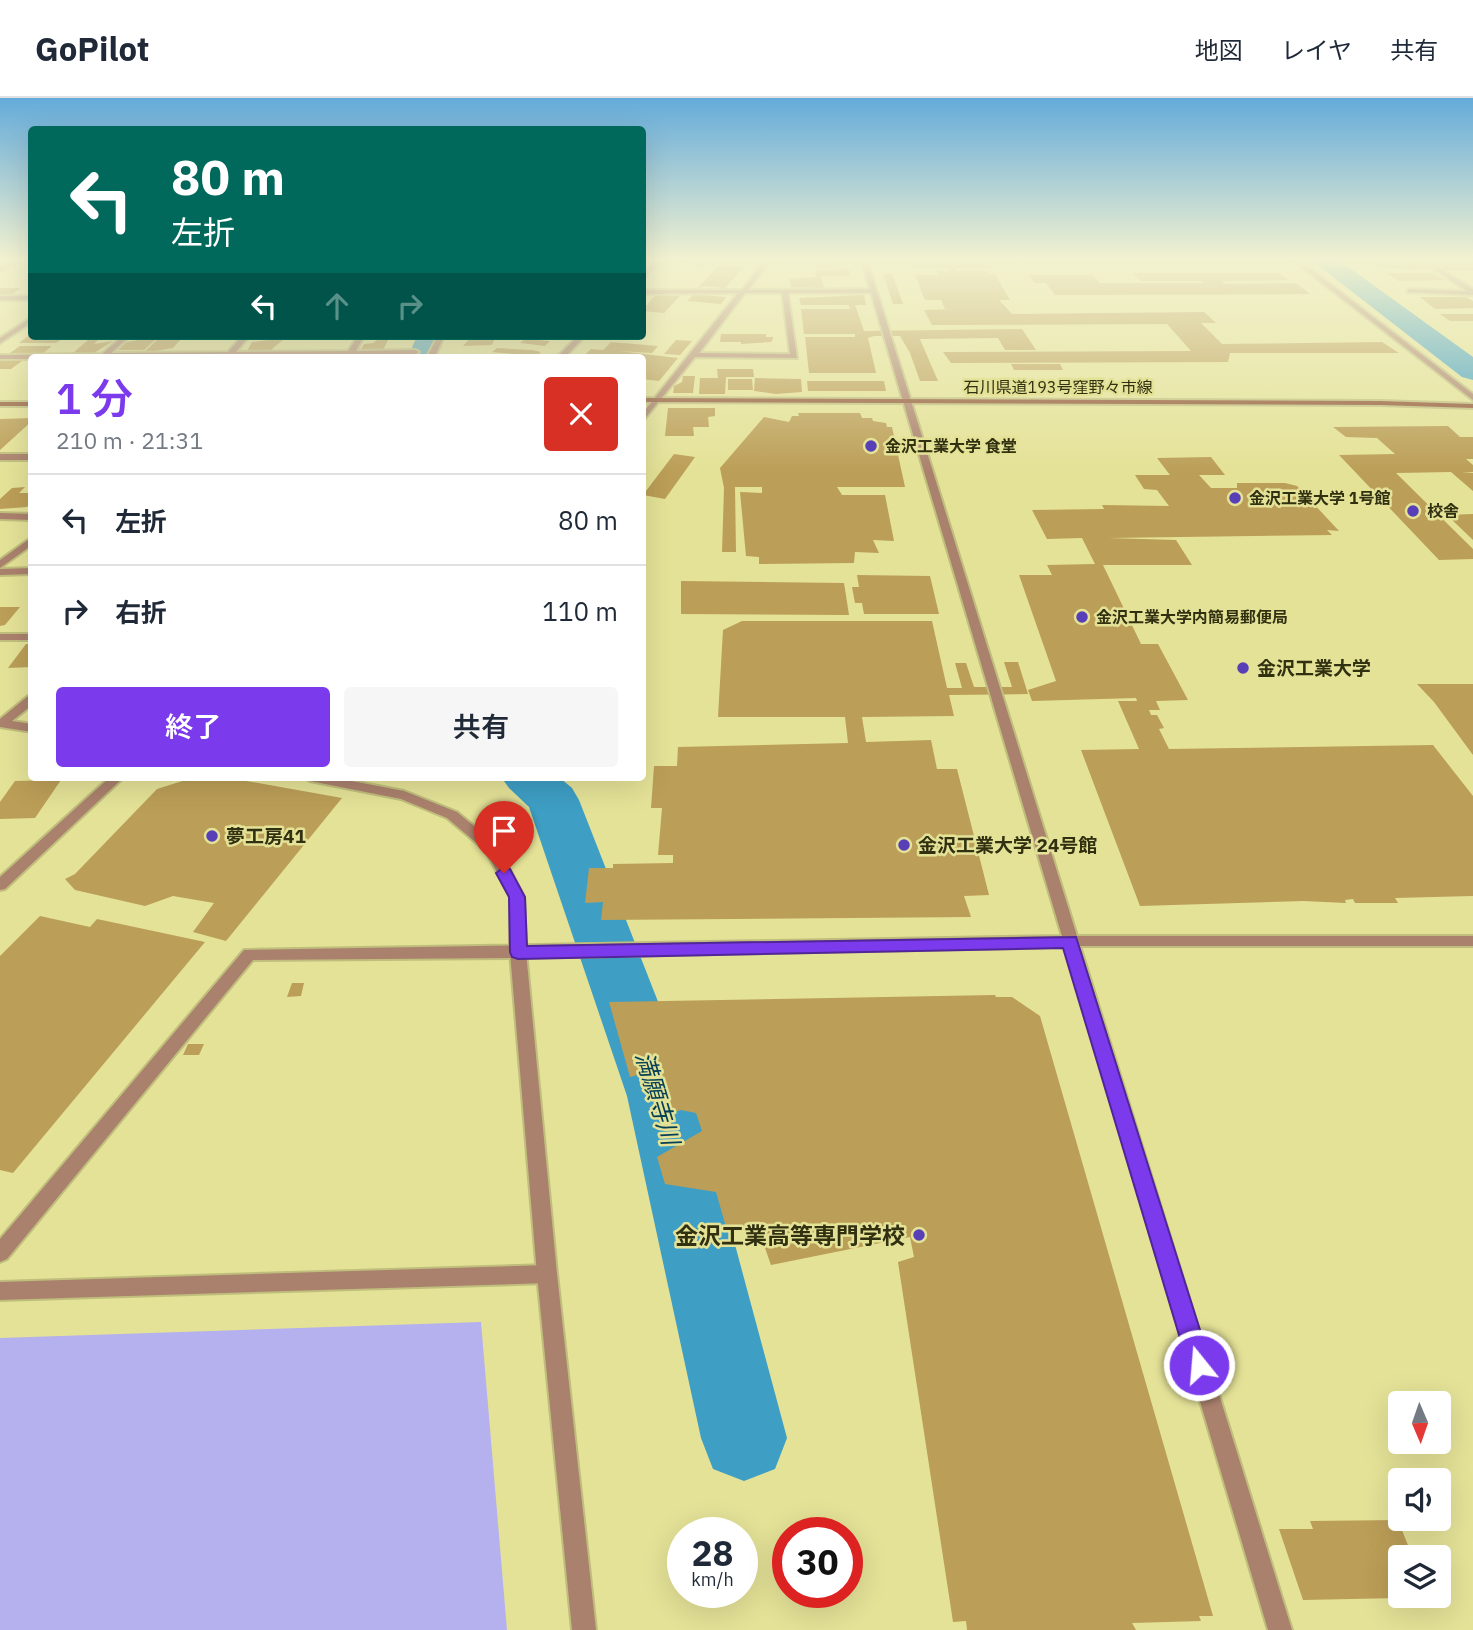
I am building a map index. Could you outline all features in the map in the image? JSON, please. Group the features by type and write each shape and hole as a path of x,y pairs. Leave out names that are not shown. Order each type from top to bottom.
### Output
{"main road":[{"name":"石川県道193号窪野々市線","path":"646,400 1380,402 1473,406"},
{"path":"0,404 28,404"}],"street":[{"path":"0,341 15,330"},
{"path":"646,415 711,330"},
{"path":"692,355 794,356 790,330"},
{"path":"885,330 1280,1630"},
{"path":"1386,330 1473,398"},
{"path":"106,354 122,340"},
{"path":"230,354 242,340"},
{"path":"564,354 578,340"},
{"path":"372,354 415,352"},
{"path":"0,356 28,356"},
{"path":"0,457 28,457"},
{"path":"0,516 28,517"},
{"path":"0,565 28,543"},
{"path":"0,572 28,571"},
{"path":"0,638 28,637"},
{"path":"1,723 28,702"},
{"path":"1,723 28,727"},
{"path":"0,885 114,781"},
{"path":"332,781 404,794 452,815 492,848 517,897 518,952 547,1275 584,1630"},
{"path":"0,1253 249,954 518,952 1070,941 1470,945"},
{"path":"0,1291 547,1275"}],"shaded area":[{"path":"481,1322 507,1630 0,1630 0,1338"}],"building":[{"path":"804,330 1023,330 1036,350 1005,350 998,338 920,339 938,381 920,381 910,353 900,336 868,338 876,373 809,373 805,337 855,337 855,334 804,334"},
{"path":"1173,330 1208,330 1222,344 1382,342 1399,353 1230,353 1228,362 951,363 943,352 1191,351"},
{"path":"721,334 766,334 766,337 773,339 771,342 741,344 720,342"},
{"path":"28,336 28,340 60,340 56,343 19,343"},
{"path":"88,340 98,340 94,344 113,341 94,353 73,353"},
{"path":"155,340 144,350 118,350 127,342"},
{"path":"157,340 180,340 173,348 143,353"},
{"path":"283,340 271,350 247,351 252,342"},
{"path":"377,340 388,340 383,350 361,349 364,344"},
{"path":"468,340 494,340 492,345 463,346"},
{"path":"524,340 550,341 545,346 520,343"},
{"path":"676,340 692,341 680,355 664,354"},
{"path":"611,342 658,346 652,353 619,351 644,354 586,354 591,349 603,350"},
{"path":"20,346 52,346 42,354 10,353"},
{"path":"497,348 541,352 514,354 492,352"},
{"path":"646,354 678,358 659,381 646,379"},
{"path":"0,361 22,361 11,369 0,369"},
{"path":"1011,364 1060,364 1063,370 1014,370"},
{"path":"717,369 753,369 754,377 726,377 725,394 699,394 700,378 718,378"},
{"path":"683,376 695,376 693,393 673,393 674,386 682,382"},
{"path":"755,378 801,379 802,392 776,394 754,391"},
{"path":"728,379 752,379 753,390 728,390"},
{"path":"807,381 884,381 886,391 808,391"},
{"path":"668,408 715,408 715,416 708,417 709,427 693,427 694,436 665,436"},
{"path":"798,413 860,413 862,418 872,418 873,421 892,427 905,487 837,487 842,495 885,495 894,541 873,540 879,553 855,552 854,563 759,564 759,557 746,556 740,492 762,493 762,487 735,487 736,552 722,552 724,488 720,468 764,417 789,422 792,416 799,416"},
{"path":"28,418 28,425 0,450 0,419"},
{"path":"1448,426 1460,437 1473,437 1473,459 1466,459 1473,465 1473,472 1462,473 1473,473 1473,491 1451,472 1396,473 1473,549 1473,559 1439,560 1339,455 1395,454 1377,438 1346,437 1333,427"},
{"path":"674,454 695,457 665,499 646,496 646,491"},
{"path":"1211,457 1225,475 1199,475 1211,488 1237,488 1237,483 1285,483 1297,486 1339,531 1327,530 1332,535 1108,538 1176,540 1192,565 1103,565 1141,644 1158,644 1188,700 1156,701 1160,710 1149,710 1151,715 1157,715 1164,728 1159,729 1169,749 1433,745 1473,796 1473,896 1395,898 1398,903 1355,903 1353,899 1345,900 1346,903 1303,901 1140,906 1081,750 1139,749 1118,701 1137,701 1136,698 1032,701 1028,690 1056,681 1019,575 1052,575 1047,565 1095,564 1082,538 1047,539 1032,510 1104,509 1102,505 1169,506 1157,490 1144,489 1135,475 1170,475 1157,458"},
{"path":"25,487 19,493 28,493 28,506 0,509 0,499 12,488"},
{"path":"1473,514 1473,540 1447,515"},
{"path":"857,575 930,576 939,614 864,614 862,603 855,603 852,587 859,587"},
{"path":"681,581 844,583 849,615 681,614"},
{"path":"0,607 20,607 5,625 0,626"},
{"path":"742,621 932,621 947,688 962,688 955,663 966,663 974,687 1012,687 1004,662 1018,662 1028,694 949,695 954,716 862,717 866,742 931,740 937,769 957,769 989,895 964,896 971,917 601,920 603,902 585,903 589,868 613,868 613,864 673,863 673,855 658,855 662,808 651,808 654,766 677,766 678,747 848,743 845,717 718,717 723,630"},
{"path":"26,644 28,644 28,667 8,668"},
{"path":"1417,684 1473,684 1473,755 1434,702"},
{"path":"15,781 60,781 35,818 0,819 0,802"},
{"name":"夢工房41","path":"182,781 246,781 342,798 226,941 193,932 214,903 173,896 145,906 75,890 65,879 75,874 157,789"},
{"path":"40,916 90,927 97,919 205,942 13,1173 0,1170 0,956"},
{"path":"292,983 304,983 301,996 287,997"},
{"name":"金沢工業高等専門学校","path":"995,995 1012,997 1040,1016 1213,1616 1199,1616 1201,1621 1132,1623 1136,1630 967,1630 966,1621 953,1622 898,1262 914,1257 910,1237 771,1265 758,1228 726,1227 716,1192 665,1184 657,1157 702,1131 696,1113 681,1110 659,1116 646,1073 630,1077 609,1002"},
{"path":"188,1044 204,1044 199,1055 183,1055"},
{"path":"1388,1520 1388,1531 1402,1531 1408,1545 1388,1545 1388,1598 1303,1600 1279,1529 1313,1529 1310,1521"}],"waterway":[{"path":"1418,330 1473,371"},
{"name":"満願寺川","path":"423,354 429,340"},
{"name":"満願寺川","path":"532,781 553,800 661,1096 744,1438"}],"place":[{"name":"金沢工業大学 食堂","path":"871,446"},
{"name":"金沢工業大学 1号館","path":"1235,498"},
{"name":"校舎","path":"1413,511"},
{"name":"金沢工業大学内簡易郵便局","path":"1082,617"},
{"name":"金沢工業大学","path":"1243,668"},
{"name":"夢工房41","path":"212,836"},
{"name":"金沢工業大学 24号館","path":"904,845"},
{"name":"金沢工業高等専門学校","path":"919,1235"}],"route":[{"path":"504,873 517,897 518,952 1070,941 1199,1365"}]}
